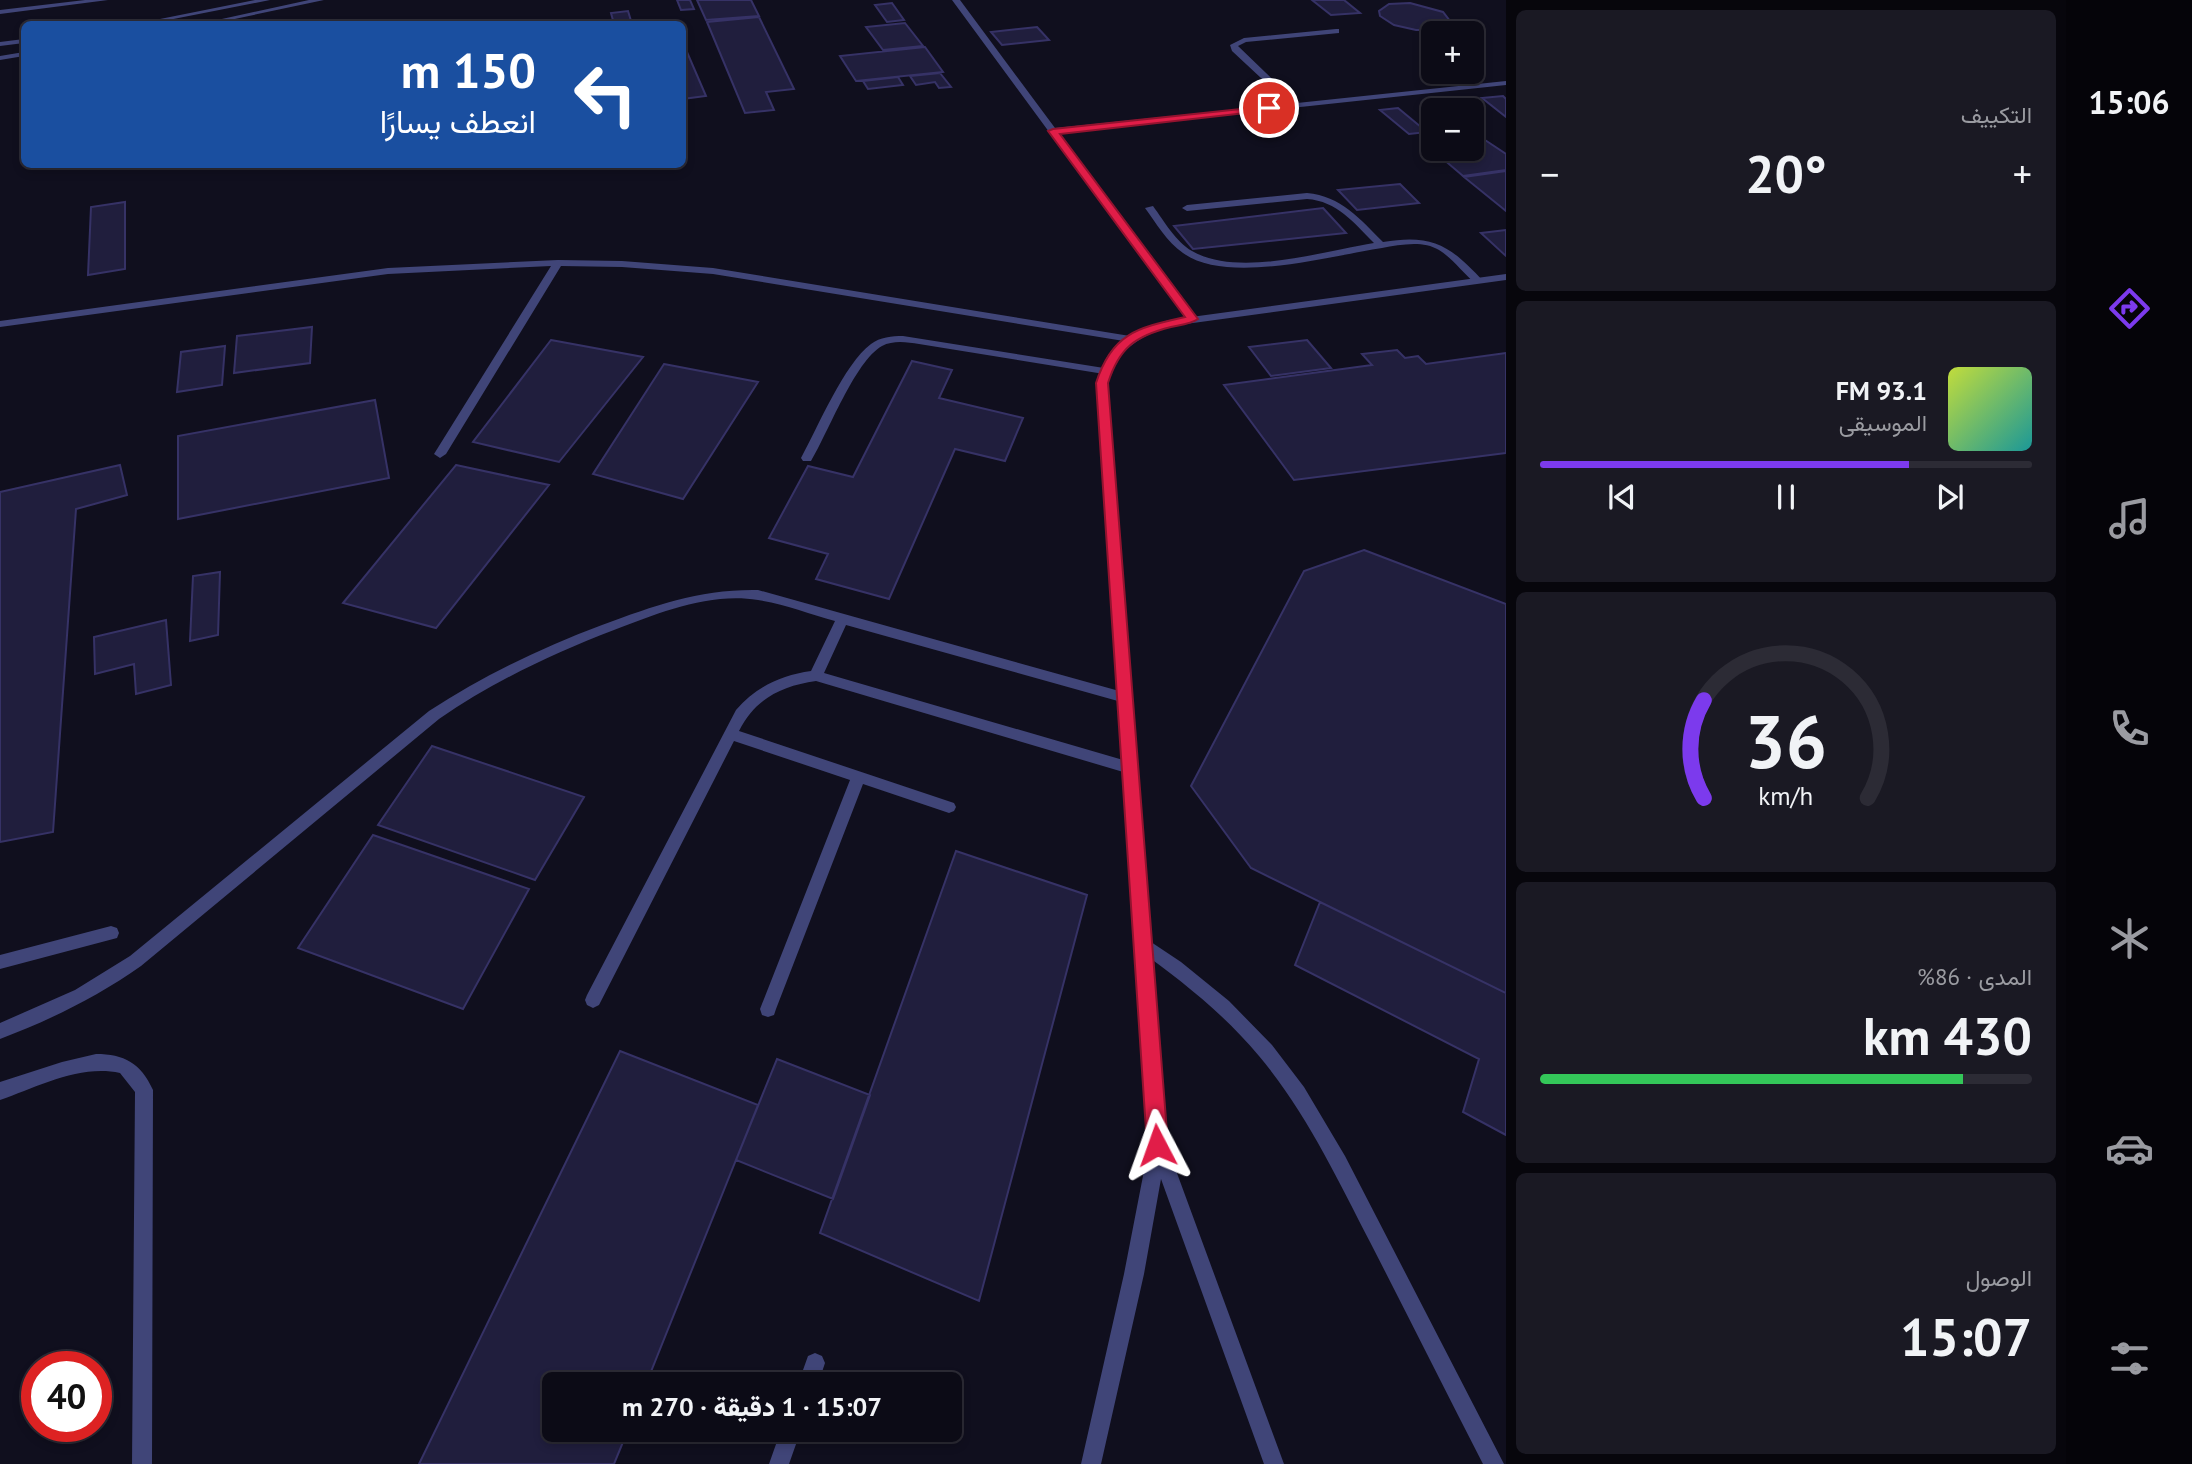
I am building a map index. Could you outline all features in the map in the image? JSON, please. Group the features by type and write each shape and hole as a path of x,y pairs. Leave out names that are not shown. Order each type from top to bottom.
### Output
{"street":[{"path":"0,12 104,0"},
{"path":"155,21 266,0"},
{"path":"218,21 320,0"},
{"path":"956,0 1192,319"},
{"path":"1296,106 1235,49 1234,45 1244,40 1336,31"},
{"path":"0,44 21,41"},
{"path":"0,58 21,54"},
{"path":"1053,131 1506,83"},
{"path":"1187,208 1307,196 1322,197 1339,206 1381,246"},
{"path":"1150,208 1189,253 1226,265 1251,264 1409,241 1432,244 1449,254 1478,281"},
{"path":"0,324 388,271 558,263 622,264 713,271 1130,339"},
{"path":"440,453 558,263"},
{"path":"1091,1464 1133,1275 1157,1145 1102,383 1104,371 1118,348 1148,329 1192,319 1506,277"},
{"path":"807,458 864,357 879,343 891,340 919,341 1104,371"},
{"path":"0,1031 81,998 119,974 434,715 508,668 547,650 667,605 705,595 758,594 1125,698"},
{"path":"816,676 842,618"},
{"path":"593,1000 741,713 754,697 772,685 793,678 816,676 1130,768"},
{"path":"730,734 949,807"},
{"path":"768,1009 859,776"},
{"path":"0,962 111,933"},
{"path":"1142,943 1186,974 1228,1011 1267,1052 1303,1100 1334,1152 1494,1464"},
{"path":"0,1091 91,1063 109,1061 125,1066 136,1076 144,1090 142,1464"},
{"path":"1157,1145 1274,1464"},
{"path":"812,1372 815,1363"},
{"path":"779,1464 787,1442"}],"building":[{"path":"677,0 690,0 694,9 681,10"},
{"path":"697,0 751,0 759,16 706,20"},
{"path":"1312,0 1344,0 1360,13 1331,15"},
{"path":"892,3 904,20 887,22 875,5"},
{"path":"1410,3 1443,12 1450,21 1421,21 1421,30 1394,25 1380,16 1379,11 1389,4"},
{"path":"628,11 631,21 613,21 611,13"},
{"path":"759,17 794,89 766,92 774,110 745,113 707,22"},
{"path":"905,23 923,46 883,50 866,27"},
{"path":"1037,27 1049,40 1002,45 991,32"},
{"path":"925,47 943,72 856,81 840,56"},
{"path":"686,52 687,52 706,96 686,98"},
{"path":"940,73 951,87 939,88 935,82 916,85 910,76"},
{"path":"898,77 903,85 868,89 863,81"},
{"path":"1503,96 1506,99 1506,117 1484,98"},
{"path":"1398,108 1421,127 1421,133 1409,134 1380,110"},
{"path":"1484,140 1506,154 1506,170 1463,176 1445,161 1484,161"},
{"path":"1506,171 1506,211 1464,177"},
{"path":"1400,184 1419,203 1357,210 1338,190"},
{"path":"125,202 125,269 88,275 91,207"},
{"path":"1323,208 1346,233 1193,249 1174,226"},
{"path":"1506,230 1506,256 1481,233"},
{"path":"312,327 310,363 234,373 237,336"},
{"path":"551,340 643,357 559,462 473,442"},
{"path":"1307,340 1331,368 1271,376 1249,347"},
{"path":"225,346 222,385 177,392 181,352"},
{"path":"1397,350 1405,358 1418,356 1426,364 1506,353 1506,453 1294,480 1224,385 1372,365 1362,354"},
{"path":"912,361 952,370 939,398 1023,418 1005,461 955,449 889,599 816,579 828,554 769,538 808,466 853,477"},
{"path":"664,364 758,382 683,499 593,474"},
{"path":"375,400 389,478 178,519 178,436"},
{"path":"120,465 127,495 76,509 53,832 0,842 0,492"},
{"path":"456,465 549,485 436,628 343,603"},
{"path":"1364,550 1506,604 1506,993 1251,868 1191,786 1304,571"},
{"path":"220,572 218,635 190,641 193,576"},
{"path":"166,620 171,685 136,694 134,664 95,674 94,637"},
{"path":"432,746 584,797 535,880 378,825"},
{"path":"373,835 529,889 463,1009 298,948"},
{"path":"956,851 1087,895 979,1301 820,1233"},
{"path":"1320,902 1506,993 1506,1135 1463,1112 1479,1059 1295,965"},
{"path":"620,1051 758,1105 651,1372 542,1372 542,1442 623,1442 614,1464 419,1464"},
{"path":"777,1059 870,1095 833,1199 736,1160"}],"route":[{"path":"1157,1145 1102,383 1110,359 1118,348 1130,339 1148,329 1192,319 1053,131 1269,108"}]}
